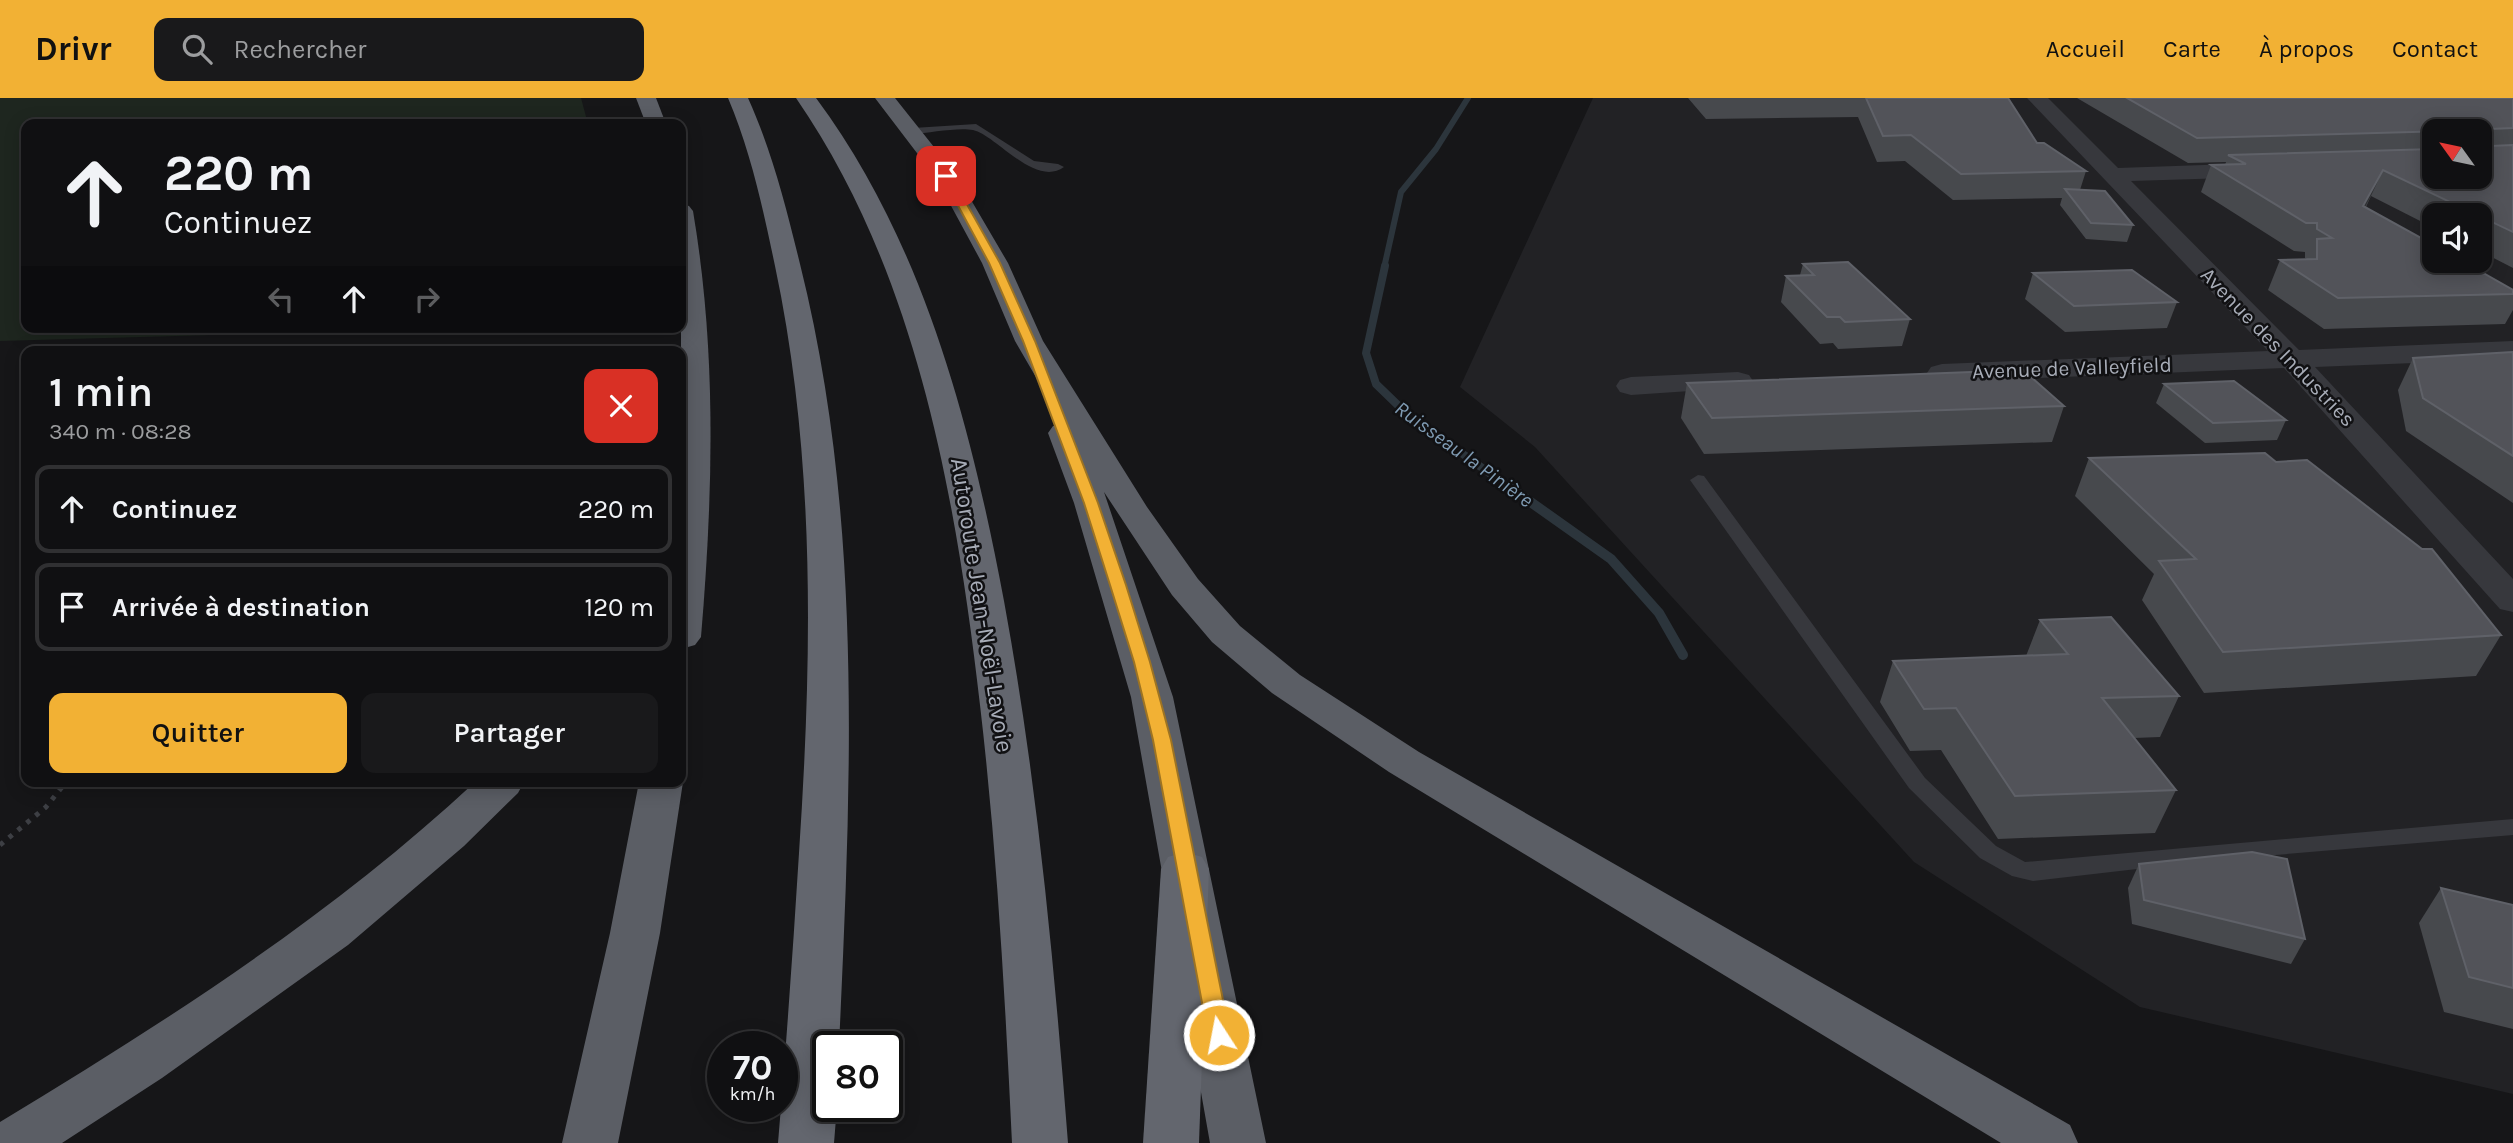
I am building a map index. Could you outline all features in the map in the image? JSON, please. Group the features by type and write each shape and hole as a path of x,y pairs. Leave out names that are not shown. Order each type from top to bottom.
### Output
{"highway":[{"path":"646,98 654,119"},
{"path":"738,98 755,142 796,294 811,386 823,505 828,632 826,790 806,1143"},
{"name":"Autoroute Jean-Noël-Lavoie","path":"806,98 848,160 890,247 927,348 959,458 986,607 1017,836 1031,989 1040,1143"},
{"path":"885,98 946,176 979,232 1029,341 1091,503 1142,662 1166,761 1238,1143"},
{"path":"686,252 695,325 686,536"},
{"path":"1029,341 1168,565 1226,634 1276,677 1448,788 2050,1143"},
{"path":"15,1143 189,1032 309,947 409,868 497,787"},
{"path":"590,1143 635,933 660,787"},
{"path":"1171,1143 1185,869"}],"street":[{"name":"Avenue des Industries","path":"2037,98 2292,359 2513,601"},
{"path":"2112,175 2287,169"},
{"name":"Avenue de Valleyfield","path":"1921,374 2513,350"},
{"path":"1632,386 1769,380"}],"lane":[{"path":"913,131 976,127 1030,163 1058,167"},
{"path":"1698,480 1917,783 1988,852 2020,870 2034,872 2215,852 2513,827"}],"path":[{"path":"0,845 46,807 62,787"}],"shaded area":[{"path":"0,98 581,98 587,119 21,119 21,333 279,333 0,341"},
{"path":"1593,98 2513,98 2513,1094 2140,1007 1914,862 1535,447 1460,387"}],"building":[{"path":"1866,98 2008,98 2037,143 2044,143 2086,171 1961,174 1911,135 1883,136"},
{"path":"2127,98 2513,98 2513,128 2492,129 2492,119 2422,119 2422,132 2197,138"},
{"path":"2513,145 2513,232 2492,222 2492,203 2452,203 2423,189 2492,189 2492,146"},
{"path":"2422,149 2422,189 2383,170 2363,206 2422,238 2422,273 2483,273 2513,290 2513,294 2338,298 2280,260 2317,259 2317,239 2332,238 2317,229 2317,223 2306,223 2211,165 2246,164 2228,155"},
{"path":"2065,189 2105,191 2133,225 2091,223"},
{"path":"1848,262 1910,319 1845,322 1840,317 1827,317 1786,276 1814,275 1803,264"},
{"path":"2132,270 2177,302 2074,306 2033,273"},
{"path":"2513,352 2513,456 2423,398 2413,358"},
{"path":"2023,370 2064,406 1712,418 1687,383"},
{"path":"2234,381 2286,420 2213,423 2164,384"},
{"path":"2265,453 2276,462 2307,460 2422,549 2432,549 2501,635 2223,652 2159,561 2196,559 2089,458"},
{"path":"2111,617 2179,696 2102,698 2176,790 2015,796 1956,708 1924,709 1893,661 2068,654 2040,620"},
{"path":"2252,852 2287,859 2305,939 2144,900 2139,864"},
{"path":"2441,888 2513,905 2513,988 2469,977"}],"waterway":[{"name":"Ruisseau la Pinière","path":"1384,268 1401,192 1436,149 1468,98"},
{"name":"Ruisseau la Pinière","path":"1385,266 1366,353 1376,384 1406,413 1510,488"},
{"name":"Ruisseau la Pinière","path":"1508,486 1611,559 1659,613 1683,655"}],"route":[{"path":"946,176 995,263 1029,341 1091,503 1118,585 1152,697 1162,740 1219,1035"}]}
